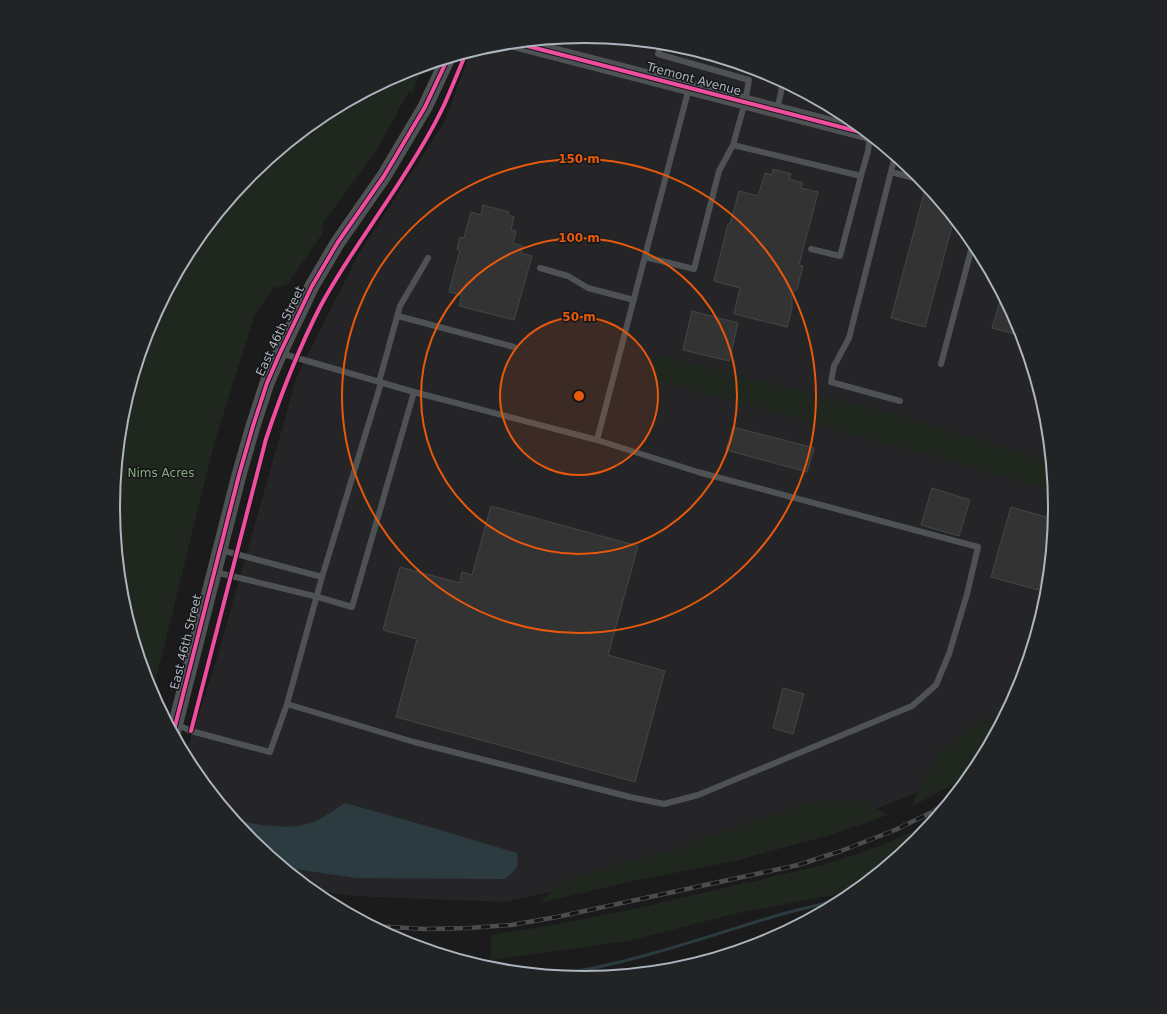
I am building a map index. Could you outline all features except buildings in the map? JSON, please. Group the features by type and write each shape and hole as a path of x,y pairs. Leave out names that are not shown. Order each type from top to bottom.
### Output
{"street":[{"name":"Tremont Avenue","path":"529,46 777,110 839,120"},
{"name":"East 46th Street","path":"175,726 253,426 267,383 312,286 338,242 384,176 425,107 445,65"}],"lane":[{"path":"645,257 694,269 719,172 732,145 745,102 749,80 658,54 659,49"},
{"path":"597,440 689,88"},
{"path":"777,110 782,88"},
{"path":"811,249 840,256 868,151 869,141"},
{"path":"732,145 861,176"},
{"path":"893,162 849,338 834,366 831,382 900,401"},
{"path":"891,172 910,177"},
{"path":"941,364 971,253"},
{"path":"177,729 191,731 270,752 287,704 318,597 322,577 380,383 400,306 428,258"},
{"path":"540,268 568,276 588,288 634,300"},
{"path":"398,316 514,347"},
{"path":"280,353 380,383 597,440 698,472 978,547 949,654 936,685 912,706 698,796 664,804 622,795 414,742 287,704"},
{"path":"215,572 318,597 352,607 414,392"},
{"path":"221,550 322,577"}],"shaded area":[{"path":"584,43 644,47 704,59 733,68 761,78 816,105 866,139 889,158 912,179 932,201 969,249 1000,302 1012,329 1032,387 1039,416 1047,477 1048,507 1044,568 1032,627 1012,685 1000,712 976,753 915,794 781,843 504,902 354,896 324,892 278,856 255,835 235,813 215,789 187,748 214,668 297,376 358,255 445,121 468,58 523,47 553,44"},
{"path":"345,803 517,853 518,862 514,871 505,879 356,878 294,869 255,835 243,822 289,827 309,824"}],"green space":[{"name":"Nims Acres","path":"420,73 411,96 409,91 377,150 323,223 322,234 287,285 274,288 255,314 215,441 155,684 135,627 128,598 120,537 120,477 128,416 144,358 155,329 167,302 198,249 215,225 255,179 301,139 326,121 378,91"},
{"path":"656,354 918,421 1045,460 1047,488 650,378"},
{"path":"1024,654 1019,666 1020,659"},
{"path":"999,714 969,765 956,783 911,807 935,757 979,720"},
{"path":"820,800 864,801 888,815 830,835 735,861 628,882 540,903 564,879 663,853 750,822"},
{"path":"917,829 889,856 840,894 738,913 628,941 491,960 491,935 548,926 634,909 823,865 880,846"},
{"path":"427,943 437,943 437,947 434,946"}],"waterway":[{"path":"578,971 638,957 775,916 824,903"}],"railway":[{"path":"386,927 425,929 469,928 511,925 557,917 798,865 841,851 895,830 933,811"}],"cycle path":[{"path":"529,46 854,130"},
{"path":"191,731 266,439 290,372 320,307 351,255 432,130 464,59"},
{"path":"175,726 239,475 267,383 312,286 338,242 384,176 425,107 445,65"}]}
